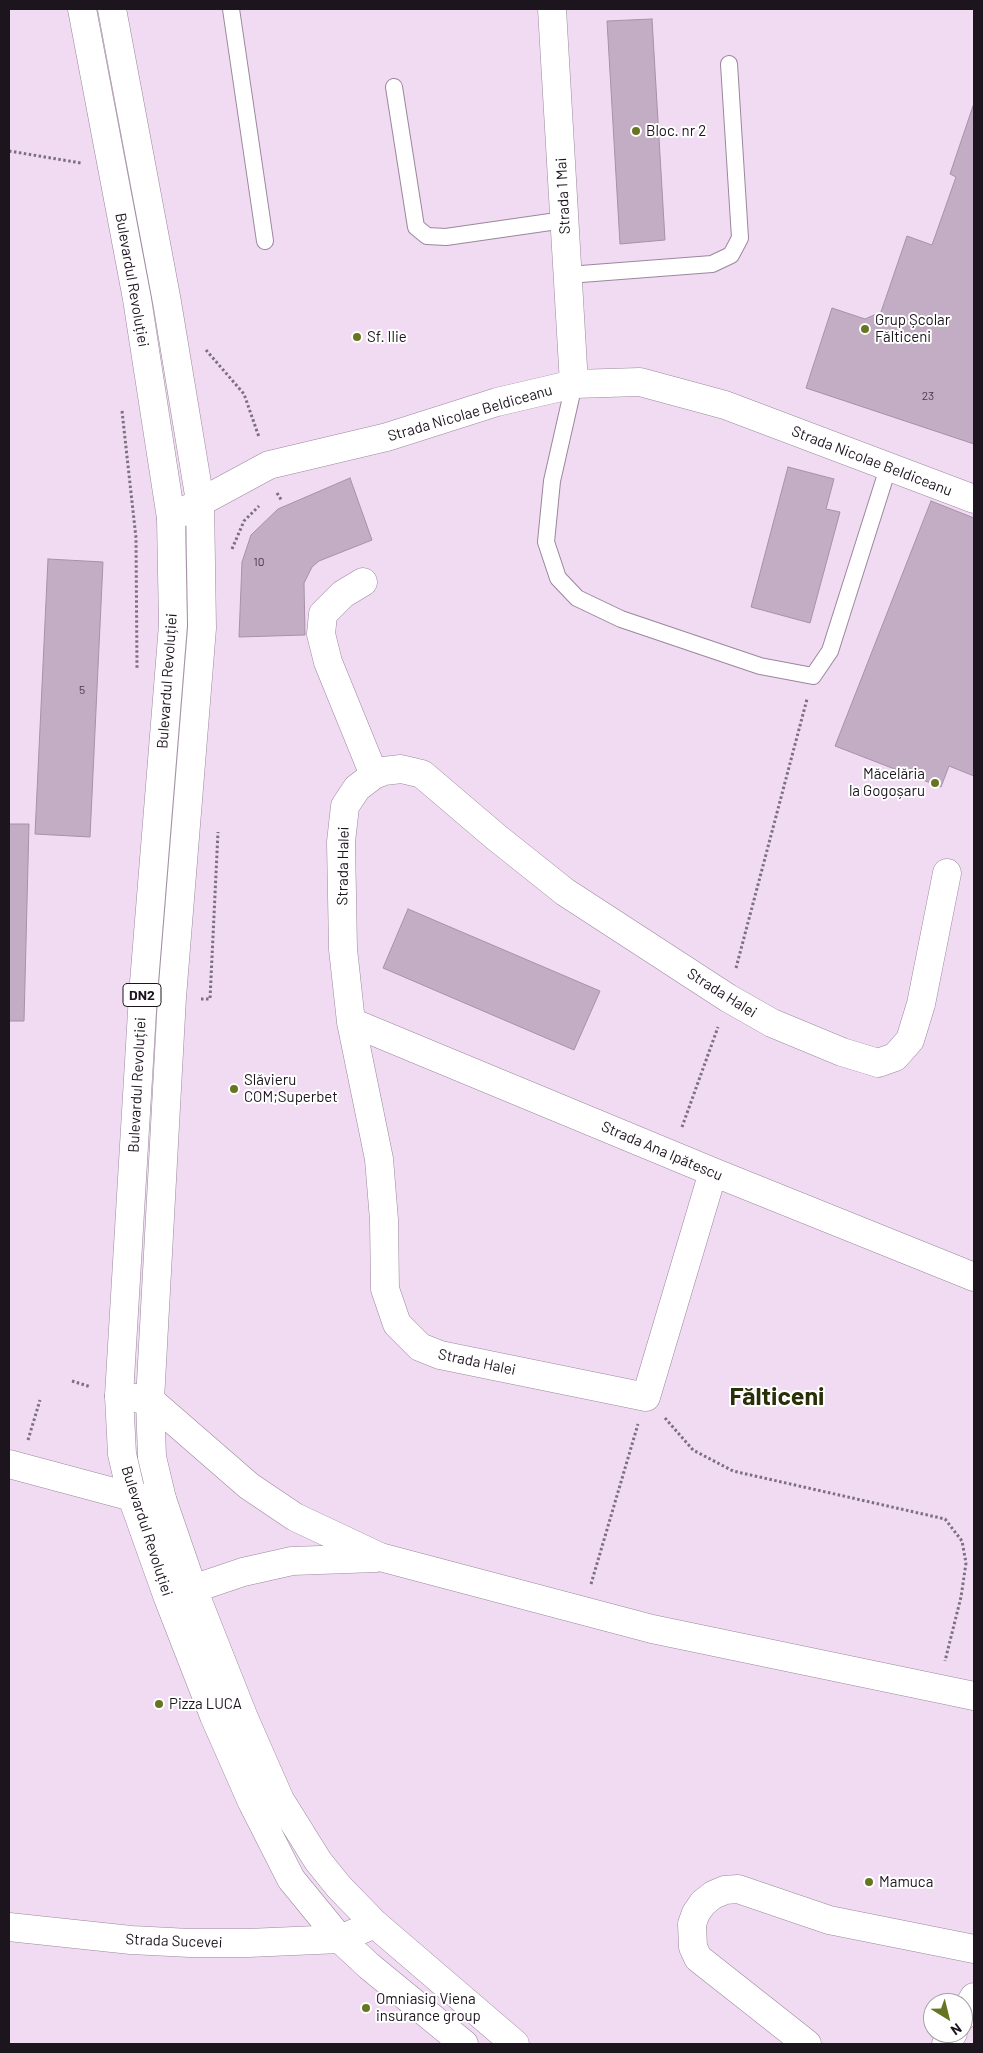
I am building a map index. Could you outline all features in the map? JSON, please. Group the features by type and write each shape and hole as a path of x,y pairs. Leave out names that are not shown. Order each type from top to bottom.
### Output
{"street":[{"name":"Bulevardul Revoluției","path":"82,9 137,299 172,518 173,626 142,995 119,1396 122,1454 132,1497 168,1598 214,1716 252,1802 291,1879 340,1939"},
{"name":"Bulevardul Revoluției","path":"112,9 167,302 200,501 202,628 172,997 150,1400 152,1456 162,1499 193,1589 244,1718 280,1800 318,1861 339,1887 375,1924"},
{"name":"Strada 1 Mai","path":"552,9 574,384"},
{"name":"Strada Nicolae Beldiceanu","path":"172,518 269,465 387,437 497,402 574,384 640,382 725,405 974,500"},
{"path":"363,582 343,594 323,614 320,634 328,662 374,776"},
{"name":"Strada Halei","path":"646,1397 440,1355 420,1347 397,1324 385,1289 384,1220 379,1159 351,1022 343,949 341,842 345,806 357,788 384,771 402,769 422,774 565,892 728,998 772,1023 842,1052 878,1063 895,1057 910,1040 921,1004 947,873"},
{"name":"Strada Ana Ipătescu","path":"351,1022 974,1278"},
{"path":"646,1397 713,1172"},
{"path":"119,1396 150,1400 249,1486 295,1517 380,1558 652,1629 974,1696"},
{"path":"14,1465 132,1497 162,1499"},
{"path":"168,1598 243,1572 292,1561 380,1558"},
{"path":"808,2044 698,1958 693,1947 692,1924 696,1913 703,1903 714,1895 726,1890 738,1889 829,1920 974,1949"},
{"name":"Strada Sucevei","path":"9,1927 131,1940 248,1943 340,1939 375,1924"},
{"name":"DN2","path":"375,1924 516,2044"},
{"name":"DN2","path":"340,1939 369,1966 464,2044"}],"lane":[{"path":"231,9 265,240"},
{"path":"568,275 712,264 730,255 740,238 729,64"},
{"path":"394,87 416,228 427,236 446,237 564,220"},
{"path":"574,384 552,480 546,542 558,578 578,598 621,619 760,666 813,676 830,651 888,468"}],"path":[{"path":"9,152 111,168"},
{"path":"200,343 244,394 269,465 275,490 282,501"},
{"path":"672,1154 728,998 813,676"},
{"path":"583,1612 646,1397"},
{"path":"646,1397 693,1450 733,1471 945,1519 962,1540 966,1563 961,1598 938,1689"},
{"path":"14,1465 40,1400"}],"building":[{"name":"Bloc. nr 2","path":"652,19 665,240 620,244 607,21"},
{"path":"973,106 974,444 806,388 832,308 865,319 881,312 907,236 932,245 956,177 950,174"},
{"path":"788,467 834,479 826,509 840,512 810,623 751,607"},
{"path":"350,478 372,540 319,561 312,567 304,583 305,635 239,637 242,562 251,535 278,509"},
{"path":"931,501 974,518 974,776 949,766 941,787 835,746"},
{"path":"48,559 103,562 90,837 35,834"},
{"path":"9,824 29,824 24,1021 9,1021"},
{"path":"408,909 600,991 574,1050 383,968"}],"place":[{"name":"Bloc. nr 2","path":"636,131"},
{"name":"Grup Școlar Fălticeni","path":"865,329"},
{"name":"Sf. Ilie","path":"357,337"},
{"name":"Măcelăria la Gogoșaru","path":"935,783"},
{"name":"Slăvieru COM;Superbet","path":"234,1089"},
{"name":"Pizza LUCA","path":"159,1704"},
{"name":"Mamuca","path":"869,1882"},
{"name":"Omniasig Viena insurance group","path":"366,2008"}],"district":[{"name":"Fălticeni","path":"777,1397"}]}
